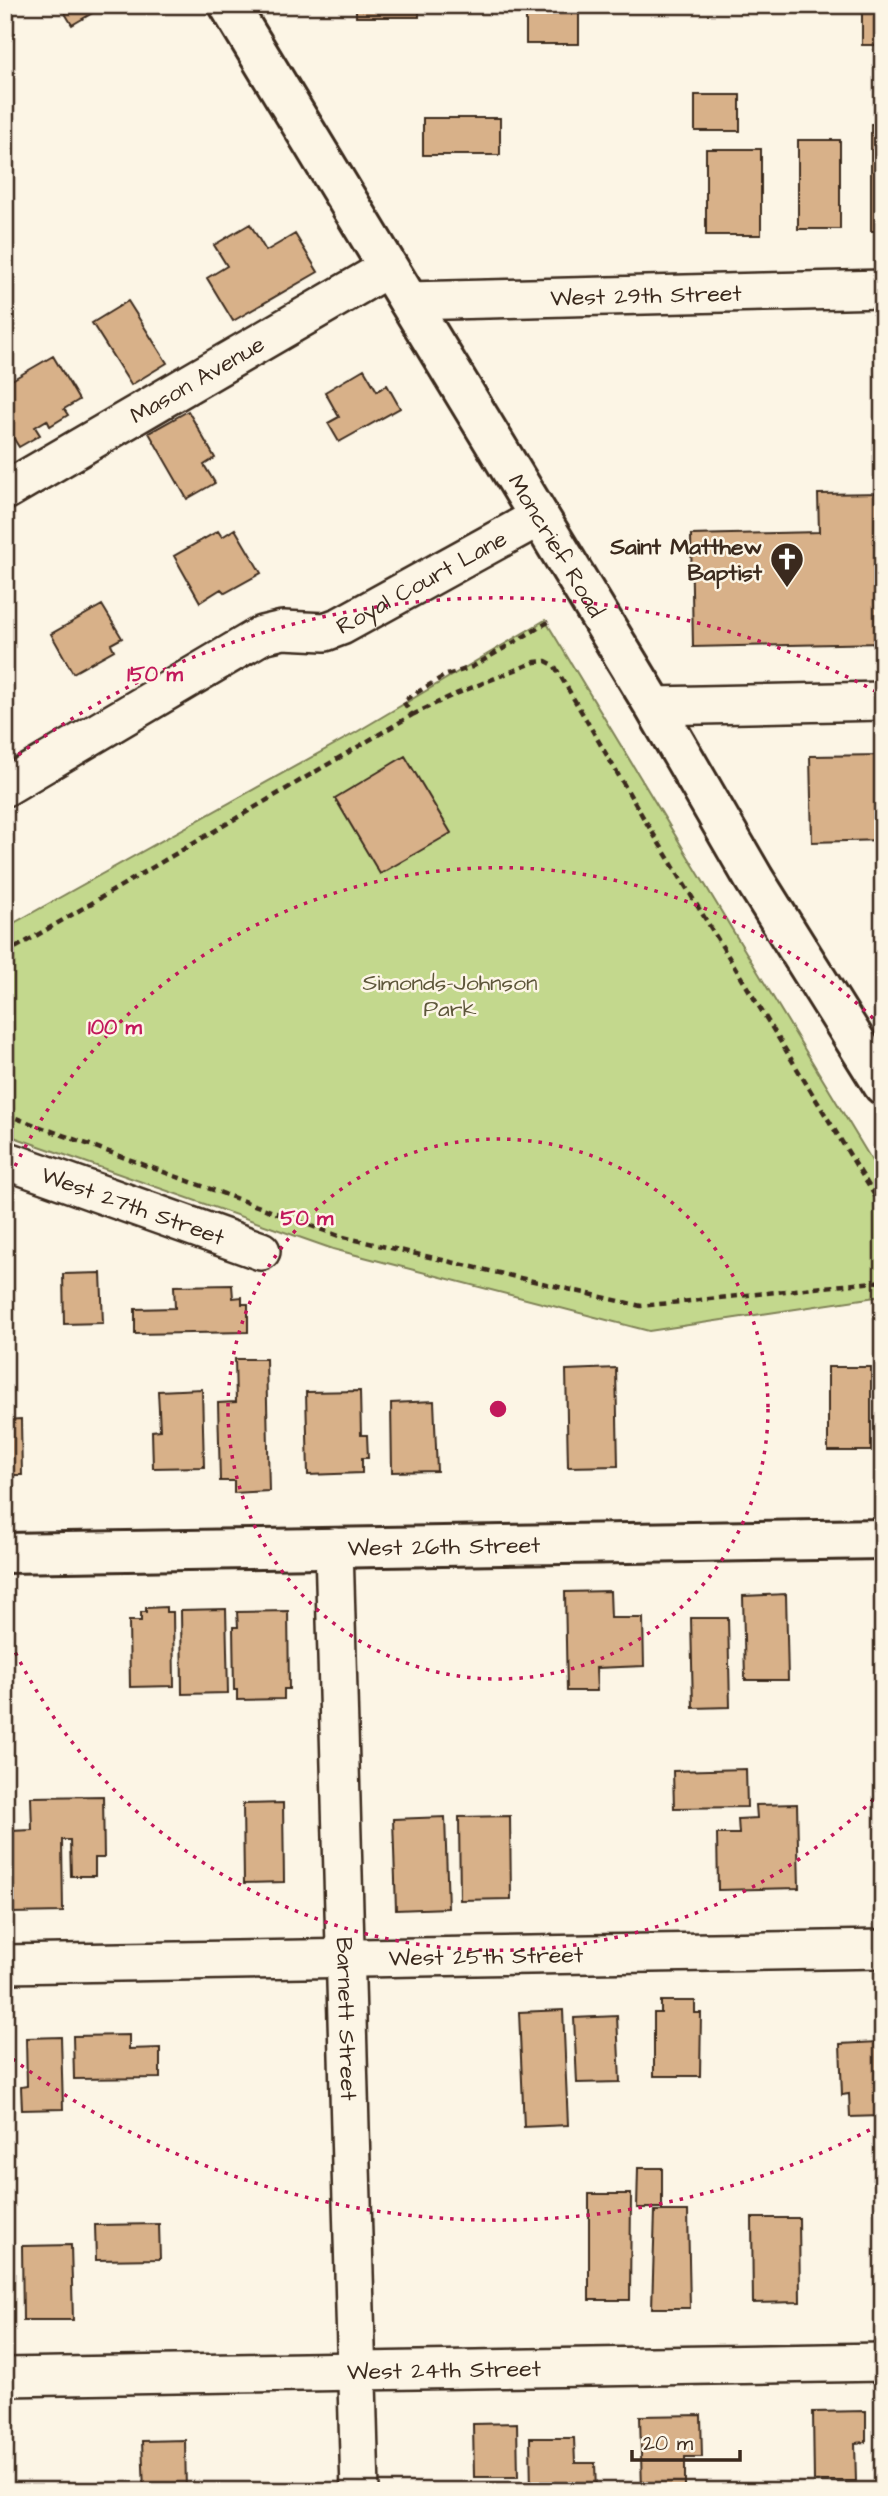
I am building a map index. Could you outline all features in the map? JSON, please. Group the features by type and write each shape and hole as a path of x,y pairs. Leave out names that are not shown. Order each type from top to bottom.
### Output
{"street":[{"name":"Moncrief Road","path":"229,5 654,706 754,879 883,1084"},
{"name":"Mason Avenue","path":"5,491 388,268"},
{"name":"West 29th Street","path":"408,301 883,289"},
{"name":"Royal Court Lane","path":"5,787 262,635 283,630 325,632 341,626 539,517"},
{"path":"654,706 883,701"},
{"name":"West 27th Street","path":"5,1160 261,1251"},
{"name":"West 26th Street","path":"5,1553 883,1539"},
{"name":"Barnett Street","path":"334,1547 360,2491"},
{"name":"West 25th Street","path":"5,1964 883,1949"},
{"name":"West 24th Street","path":"5,2377 883,2362"}],"path":[{"path":"412,715 403,701 444,676 472,667 550,621"},
{"path":"5,954 412,715 535,662 546,661 554,665 650,829 883,1209"},
{"path":"5,1114 339,1236 641,1306 883,1281"}],"shaded area":[{"path":"883,1296 883,1515 877,1515 873,1297"}],"green space":[{"name":"Simonds-Johnson Park","path":"545,620 883,1179 883,1296 649,1331 333,1249 5,1134 5,928 355,733"}],"building":[{"path":"60,5 106,5 72,25"},
{"path":"356,5 419,5 419,17 356,17"},
{"path":"526,5 579,5 579,44 526,44"},
{"path":"620,5 667,5 667,12 620,12"},
{"path":"862,5 883,5 883,45 862,45"},
{"path":"695,95 740,95 740,131 695,131"},
{"path":"423,118 500,118 500,155 423,155"},
{"path":"871,124 883,124 883,231 871,231"},
{"path":"798,140 840,140 840,229 798,229"},
{"path":"706,149 761,149 761,235 706,235"},
{"path":"250,224 266,251 295,234 318,272 233,321 207,278 227,266 214,245"},
{"path":"128,301 167,363 131,385 92,323"},
{"path":"53,356 79,400 64,409 68,415 50,426 47,420 35,427 40,435 19,447 5,425 5,384"},
{"path":"364,369 377,391 387,385 400,408 339,442 328,423 339,417 325,392"},
{"path":"188,411 215,458 204,465 215,483 187,499 149,433"},
{"name":"Saint Matthew Baptist","path":"883,493 883,643 693,647 691,535 819,532 818,494"},
{"path":"235,529 261,573 225,593 221,589 200,602 174,556 218,531 222,537"},
{"path":"102,605 122,638 111,644 114,650 73,673 51,634"},
{"path":"883,755 883,840 812,842 810,756"},
{"path":"405,756 451,833 380,874 335,798"},
{"path":"101,1273 103,1323 64,1324 63,1274"},
{"path":"232,1285 233,1298 242,1297 242,1304 248,1304 248,1332 135,1334 135,1309 175,1308 174,1286"},
{"path":"235,1359 266,1359 269,1491 234,1493 234,1481 220,1481 218,1403 236,1402"},
{"path":"828,1367 871,1367 871,1451 828,1451"},
{"path":"616,1368 618,1466 568,1467 566,1370"},
{"path":"202,1389 204,1467 153,1468 152,1431 160,1430 158,1391"},
{"path":"360,1391 361,1435 367,1435 368,1458 362,1458 362,1473 308,1475 306,1392"},
{"path":"434,1401 437,1471 392,1472 391,1403"},
{"path":"21,1419 22,1475 5,1475 5,1420"},
{"path":"610,1591 611,1618 643,1618 644,1666 596,1668 597,1691 567,1691 565,1592"},
{"path":"786,1594 788,1680 745,1680 743,1596"},
{"path":"166,1607 166,1612 173,1612 174,1686 130,1687 129,1621 141,1621 141,1612 146,1612 146,1608"},
{"path":"226,1609 228,1693 182,1694 181,1610"},
{"path":"288,1611 289,1689 284,1689 284,1699 237,1700 237,1690 234,1690 233,1627 238,1627 237,1612"},
{"path":"691,1618 728,1618 730,1707 693,1708"},
{"path":"746,1769 747,1807 674,1808 673,1771"},
{"path":"103,1796 104,1858 95,1858 95,1876 71,1876 70,1840 62,1840 63,1912 11,1913 10,1831 32,1830 31,1797"},
{"path":"283,1803 284,1882 244,1883 243,1804"},
{"path":"797,1804 799,1888 718,1890 717,1834 739,1834 738,1819 757,1818 756,1805"},
{"path":"510,1816 511,1899 460,1900 459,1817"},
{"path":"445,1817 448,1908 396,1910 393,1819"},
{"path":"661,2001 695,2001 695,2013 701,2013 700,2076 654,2076 654,2013 661,2013"},
{"path":"563,2010 568,2125 524,2127 519,2012"},
{"path":"617,2016 620,2082 577,2083 574,2018"},
{"path":"129,2035 129,2049 160,2048 160,2078 74,2079 73,2036"},
{"path":"61,2037 63,2109 22,2110 21,2087 27,2086 26,2038"},
{"path":"878,2042 881,2116 850,2117 849,2094 842,2095 840,2044"},
{"path":"638,2168 662,2168 662,2208 637,2208"},
{"path":"589,2194 631,2194 630,2300 589,2300"},
{"path":"655,2211 688,2211 690,2308 652,2308"},
{"path":"752,2218 799,2218 800,2302 753,2303"},
{"path":"159,2224 160,2259 96,2260 95,2225"},
{"path":"71,2245 73,2320 23,2320 22,2246"},
{"path":"866,2411 866,2442 855,2443 856,2481 814,2481 813,2412"},
{"path":"701,2415 702,2457 685,2457 685,2491 642,2491 640,2416"},
{"path":"517,2423 518,2477 474,2477 473,2424"},
{"path":"530,2438 574,2438 575,2463 595,2463 596,2491 531,2491"},
{"path":"185,2440 186,2491 144,2491 142,2441"}],"place":[{"name":"Saint Matthew Baptist","path":"787,589"}]}
